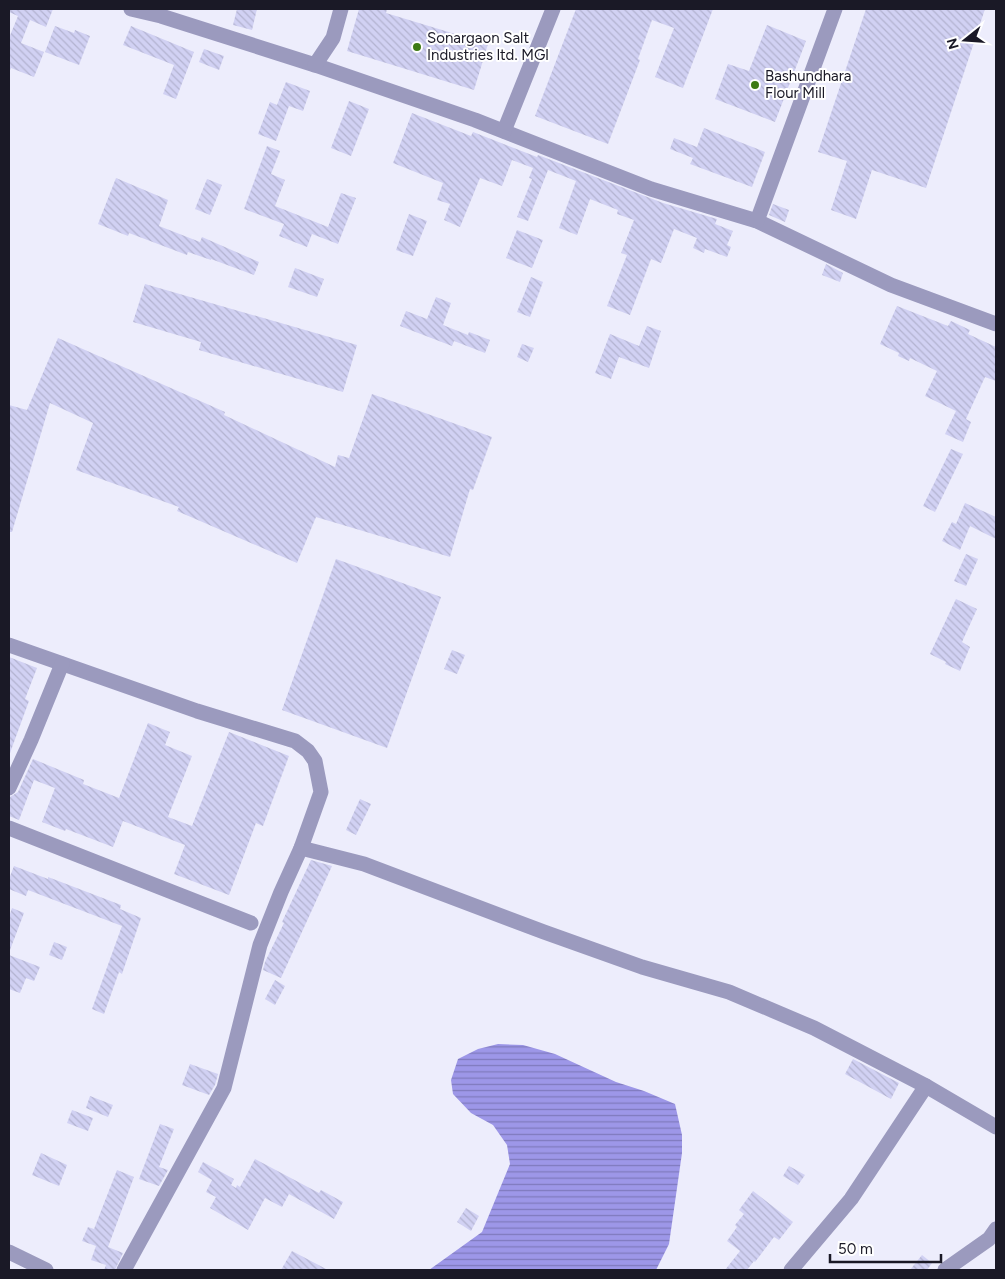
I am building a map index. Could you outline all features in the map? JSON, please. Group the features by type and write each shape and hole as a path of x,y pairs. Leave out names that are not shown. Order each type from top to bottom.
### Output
{"street":[{"path":"131,9 161,16 315,65 475,120 651,189 757,221 891,284 996,324"},
{"path":"315,65 333,38 341,9"},
{"path":"504,131 553,9"},
{"path":"757,221 835,9"},
{"path":"9,645 198,711 294,742 308,751 315,760 321,792 301,848 260,945 224,1088 124,1270"},
{"path":"9,788 62,664"},
{"path":"9,828 251,923"},
{"path":"301,848 364,864 642,967 729,992 814,1028 926,1086 996,1127"},
{"path":"792,1270 851,1200 926,1086"},
{"path":"945,1270 989,1239 996,1229"},
{"path":"9,1252 46,1270"}],"shaded area":[{"path":"498,1044 523,1045 555,1054 616,1082 675,1104 682,1135 682,1153 669,1244 656,1270 429,1270 482,1232 510,1164 507,1145 493,1125 471,1113 453,1094 451,1080 458,1059 478,1049"}],"building":[{"path":"9,9 53,9 46,27 30,20 21,43 44,52 34,77 11,68 9,72 9,38 18,16 9,12"},
{"path":"237,9 257,9 252,30 233,25"},
{"name":"Sonargaon Salt Industries ltd. MGI","path":"359,9 387,9 386,13 488,44 474,90 347,51"},
{"path":"576,9 713,9 683,88 655,77 674,28 652,20 638,59 640,60 608,144 535,116"},
{"path":"866,9 985,9 926,188 872,170 856,219 831,210 847,161 818,152"},
{"name":"Bashundhara Flour Mill","path":"767,25 806,41 775,122 715,99 728,64 749,71"},
{"path":"55,26 74,33 75,30 90,36 79,65 45,52"},
{"path":"131,26 194,52 176,99 163,94 174,65 123,45"},
{"path":"204,49 224,56 219,70 199,62"},
{"path":"286,82 310,91 303,111 289,106 276,141 258,134 270,102 277,105"},
{"path":"349,101 369,109 351,156 331,148"},
{"path":"412,113 471,136 473,132 537,157 538,155 663,203 717,219 715,224 733,231 727,245 731,247 727,257 705,249 704,253 693,248 697,238 674,229 661,263 651,259 630,315 607,306 627,255 621,253 634,220 617,214 618,210 590,199 577,235 559,228 576,181 548,170 528,221 517,217 532,179 529,178 533,168 512,160 502,186 480,178 460,227 444,220 450,204 437,200 443,183 393,163"},
{"path":"704,128 765,152 752,187 690,164 693,158 670,149 674,138 697,147"},
{"path":"267,146 280,151 271,174 285,180 275,206 328,227 341,193 356,198 338,244 312,234 307,247 279,236 284,224 244,209"},
{"path":"116,178 168,200 159,226 200,242 202,237 259,262 254,275 188,252 187,255 129,233 128,236 98,224"},
{"path":"207,179 222,185 210,215 195,209"},
{"path":"773,204 789,210 785,222 769,215"},
{"path":"409,214 427,221 413,256 396,250"},
{"path":"517,230 543,240 532,268 506,258"},
{"path":"826,264 843,273 840,282 822,275"},
{"path":"295,268 324,279 317,297 288,287"},
{"path":"531,277 543,282 530,317 517,312"},
{"path":"145,284 357,345 343,392 199,350 201,342 133,322"},
{"path":"436,297 451,303 443,325 468,335 469,332 490,340 485,353 454,341 452,346 400,326 406,311 427,319"},
{"path":"897,306 948,326 951,321 970,330 968,334 996,347 996,381 985,377 966,419 971,422 963,442 945,434 956,411 925,396 937,371 910,358 909,361 898,356 899,353 880,344"},
{"path":"647,326 661,331 649,368 619,357 611,379 595,373 610,334 639,346"},
{"path":"58,338 225,412 224,415 335,467 338,455 349,458 372,394 492,437 473,490 470,489 450,557 316,517 297,563 177,511 179,507 76,470 93,423 50,403 12,532 9,532 9,405 27,410"},
{"path":"522,344 534,348 528,362 517,357"},
{"path":"951,449 963,454 935,512 923,506"},
{"path":"965,503 996,517 996,539 970,526 960,550 942,541 952,522 956,524"},
{"path":"966,554 978,559 966,586 954,581"},
{"path":"336,559 441,597 387,748 282,710"},
{"path":"956,599 977,609 962,642 970,647 960,671 930,654"},
{"path":"452,650 465,655 457,674 444,669"},
{"path":"9,657 37,668 25,699 29,701 10,753"},
{"path":"148,723 170,732 165,745 192,756 168,817 192,826 229,732 289,756 263,826 256,823 229,895 174,874 185,845 123,821 113,847 42,822 55,788 34,780 19,820 9,816 10,797 18,792 33,759 84,780 83,784 119,798"},
{"path":"360,799 371,804 356,835 346,830"},
{"path":"311,860 332,866 281,978 263,970 265,962"},
{"path":"14,866 121,905 120,909 141,918 122,974 119,972 104,1014 92,1009 122,926 28,890 26,896 9,889 9,879"},
{"path":"12,908 24,913 10,950 9,917"},
{"path":"54,942 67,947 62,960 49,955"},
{"path":"9,955 40,967 34,981 26,978 20,993 9,989"},
{"path":"275,980 285,986 275,1005 265,999"},
{"path":"853,1059 899,1083 891,1099 845,1074"},
{"path":"190,1064 218,1074 215,1085 209,1095 182,1085"},
{"path":"90,1096 113,1105 108,1117 86,1108"},
{"path":"72,1110 93,1118 88,1131 67,1123"},
{"path":"160,1124 174,1129 159,1167 168,1170 159,1186 139,1179"},
{"path":"41,1153 67,1165 59,1186 32,1175"},
{"path":"255,1159 319,1193 321,1190 343,1202 334,1219 289,1194 282,1207 265,1198 248,1230 210,1208 216,1197 206,1192 212,1180 198,1172 203,1162 234,1179 231,1185 236,1188 237,1185 240,1187"},
{"path":"789,1166 805,1175 798,1185 783,1176"},
{"path":"117,1170 134,1177 108,1247 123,1253 115,1270 104,1270 106,1265 91,1260 96,1246 82,1241 88,1227 94,1229"},
{"path":"753,1191 793,1222 779,1240 774,1237 747,1270 725,1270 740,1251 727,1241 737,1227 735,1225 744,1214 739,1210"},
{"path":"466,1208 479,1216 471,1231 457,1222"},
{"path":"292,1251 328,1270 281,1270"},
{"path":"922,1255 932,1263 927,1270 910,1270"}],"place":[{"name":"Sonargaon Salt Industries ltd. MGI","path":"417,47"},
{"name":"Bashundhara Flour Mill","path":"755,85"}]}
